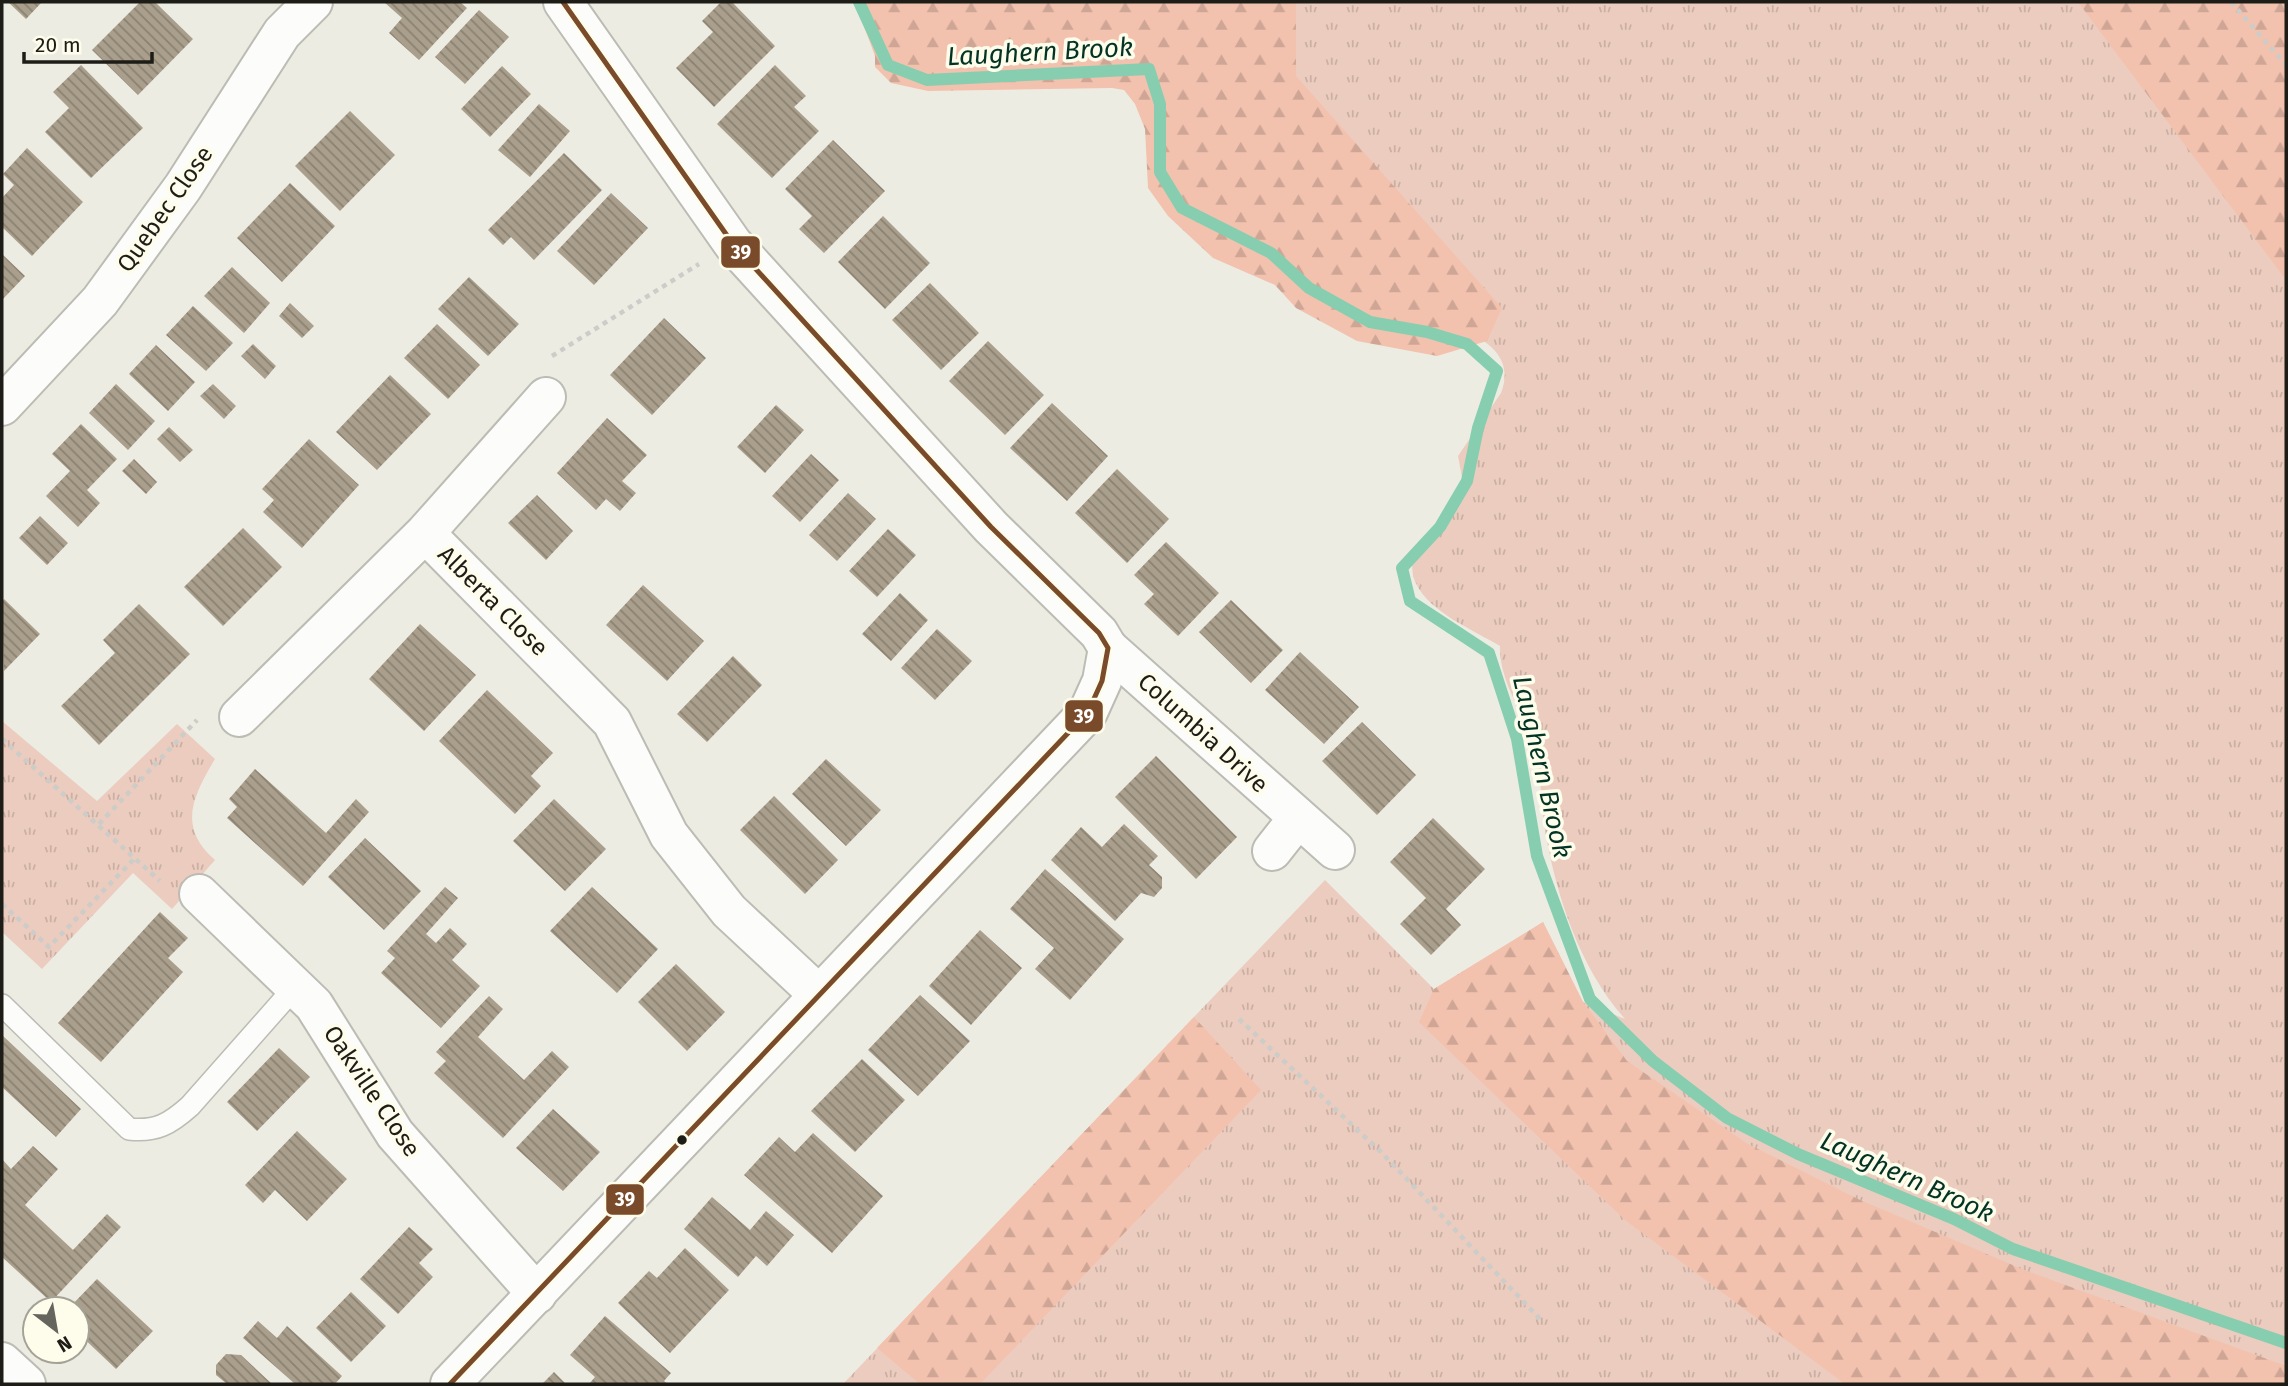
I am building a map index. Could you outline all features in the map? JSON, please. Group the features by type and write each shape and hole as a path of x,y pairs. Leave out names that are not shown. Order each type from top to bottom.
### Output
{"street":[{"name":"Quebec Close","path":"2,407 100,301 183,187 282,33 313,2"},
{"name":"Columbia Drive","path":"563,2 733,244 991,527 1099,633 1108,648 1335,850"},
{"name":"Alberta Close","path":"239,717 425,533 546,397"},
{"name":"Alberta Close","path":"425,533 612,722 669,835 729,911 818,994"},
{"name":"Columbia Drive","path":"450,1384 1088,712 1102,681 1108,648"},
{"path":"1272,851 1298,818"},
{"name":"Oakville Close","path":"199,894 314,1005 395,1134 537,1294"},
{"path":"2,1362 26,1384"}],"lane":[{"path":"2,1005 129,1129 150,1132 171,1123 190,1106 296,986"}],"path":[{"path":"2231,2 2286,65"},
{"path":"546,397 536,366 733,244"},
{"path":"99,824 219,696 239,717"},
{"path":"2,739 162,883"},
{"path":"2,904 49,947 135,858"},
{"path":"1239,1018 1352,1124 1540,1319"}],"green space":[{"path":"855,2 1296,2 1296,76 1502,308 1487,341 1437,356 1357,341 1296,308 1275,285 1213,258 1168,216 1148,188 1145,129 1135,104 1124,90 928,91 891,83 875,67 875,56"},
{"path":"866,2 2286,2 2286,1384 843,1384 1325,880 1434,989 1543,922 1583,1002 1625,1019 1595,978 1563,905 1545,830 1535,750 1508,685 1500,646 1438,609 1418,588 1413,576 1412,553 1456,510 1465,493 1458,456 1501,393 1504,370 1497,353 1482,340 1463,330 1169,63"},
{"path":"2078,2 2286,2 2286,280"},
{"path":"2,721 97,801 177,724 215,759 195,799 192,823 203,848 215,860 172,909 133,873 42,969 2,932"},
{"path":"1543,922 1583,1002 1627,1061 1748,1144 1858,1199 2022,1269 2286,1366 2286,1384 1845,1384 1625,1220 1419,1022 1434,989"},
{"path":"1194,1017 1261,1090 980,1384 920,1384 877,1348"}],"building":[{"path":"8,2 42,2 26,19"},
{"path":"140,2 155,2 193,39 138,95 92,50"},
{"path":"384,2 460,2 467,8 419,60 389,33 402,18"},
{"path":"721,2 732,2 775,46 714,107 676,68 713,32 702,21"},
{"path":"479,10 509,37 465,84 435,57"},
{"path":"81,65 143,128 91,178 45,132 69,108 53,92"},
{"path":"775,65 806,96 794,107 819,131 772,178 717,124"},
{"path":"502,66 531,94 490,137 461,109"},
{"path":"539,104 570,131 530,177 498,150"},
{"path":"350,111 395,155 340,211 295,166"},
{"path":"833,140 885,191 824,253 799,229 812,216 785,189"},
{"path":"27,148 83,202 32,256 2,227 2,198 14,185 3,174"},
{"path":"564,153 602,190 534,260 511,237 503,245 488,230"},
{"path":"290,183 335,226 282,282 237,238"},
{"path":"611,193 648,228 594,285 557,251"},
{"path":"883,216 930,263 885,309 838,262"},
{"path":"2,254 25,276 2,300"},
{"path":"232,267 270,303 244,333 204,296"},
{"path":"469,277 519,324 488,356 438,309"},
{"path":"930,283 979,333 941,370 892,320"},
{"path":"290,303 314,326 302,338 279,316"},
{"path":"193,306 233,343 206,371 166,335"},
{"path":"664,318 706,358 652,415 610,375"},
{"path":"437,324 480,365 448,399 404,358"},
{"path":"988,341 1044,395 1005,435 949,381"},
{"path":"253,344 276,366 265,379 241,356"},
{"path":"156,345 195,382 168,411 129,374"},
{"path":"390,375 431,414 377,470 336,432"},
{"path":"116,384 155,421 128,450 89,413"},
{"path":"213,384 236,406 224,419 200,396"},
{"path":"1052,403 1108,456 1067,501 1010,448"},
{"path":"776,405 804,430 765,473 737,447"},
{"path":"607,418 647,455 622,481 636,493 620,511 606,499 596,510 557,473"},
{"path":"81,424 117,459 87,490 100,503 78,527 46,496 70,471 52,454"},
{"path":"169,427 193,450 180,462 157,439"},
{"path":"309,439 359,485 302,548 263,512 274,500 262,489"},
{"path":"811,454 839,480 800,522 772,496"},
{"path":"134,459 157,482 146,494 122,471"},
{"path":"1117,469 1169,519 1127,563 1075,513"},
{"path":"848,493 876,519 837,561 809,535"},
{"path":"537,495 573,531 546,560 508,523"},
{"path":"40,516 68,543 47,565 19,538"},
{"path":"243,528 282,567 223,626 184,587"},
{"path":"888,529 916,555 877,597 849,571"},
{"path":"1166,542 1219,593 1178,636 1144,604 1154,594 1134,575"},
{"path":"643,585 704,641 667,681 606,625"},
{"path":"900,593 928,620 891,661 862,634"},
{"path":"4,599 40,634 4,671 2,602"},
{"path":"1231,600 1283,650 1251,683 1199,632"},
{"path":"139,604 190,654 99,745 61,706 115,653 103,640"},
{"path":"420,624 476,675 424,731 369,679"},
{"path":"937,629 972,661 935,700 901,668"},
{"path":"1300,652 1359,707 1324,744 1265,690"},
{"path":"733,656 762,685 707,742 677,714"},
{"path":"487,690 553,753 531,776 541,786 515,814 439,741"},
{"path":"1362,722 1416,775 1377,815 1322,761"},
{"path":"1156,756 1237,837 1196,879 1115,797"},
{"path":"826,759 881,810 846,846 792,794"},
{"path":"255,769 326,833 356,799 369,812 303,886 227,818 237,807 229,799"},
{"path":"774,796 838,860 805,894 740,830"},
{"path":"554,799 606,849 565,891 513,841"},
{"path":"1433,818 1485,869 1446,909 1461,925 1431,955 1400,924 1426,898 1390,862"},
{"path":"1124,824 1158,856 1149,865 1162,877 1162,888 1154,897 1141,893 1115,921 1051,860 1081,827 1102,847"},
{"path":"365,838 421,891 384,930 328,877"},
{"path":"1045,869 1124,939 1070,1000 1035,969 1054,948 1010,909"},
{"path":"445,887 458,898 426,934 436,943 450,928 467,944 452,960 480,986 441,1028 381,973 395,958 387,951"},
{"path":"592,887 658,949 617,993 550,931"},
{"path":"160,912 188,938 168,958 183,972 101,1062 58,1023"},
{"path":"980,930 1022,968 971,1025 929,986"},
{"path":"676,964 725,1012 687,1051 638,1002"},
{"path":"920,995 970,1041 918,1096 868,1050"},
{"path":"489,996 503,1009 478,1037 524,1080 552,1051 569,1067 503,1138 434,1073 446,1061 436,1052"},
{"path":"2,1035 81,1109 56,1137 2,1087"},
{"path":"279,1048 310,1077 257,1131 227,1102"},
{"path":"862,1059 905,1100 855,1152 811,1111"},
{"path":"553,1109 600,1152 563,1191 516,1148"},
{"path":"297,1131 347,1179 307,1221 275,1190 263,1203 245,1185"},
{"path":"813,1133 883,1196 832,1253 744,1175 779,1137 795,1152"},
{"path":"33,1146 58,1169 25,1205 73,1250 107,1214 121,1227 58,1295 43,1295 2,1257 2,1159 11,1169"},
{"path":"712,1197 750,1230 766,1211 794,1235 767,1266 756,1256 738,1277 684,1229"},
{"path":"409,1227 433,1249 419,1263 433,1277 398,1314 360,1279"},
{"path":"685,1248 729,1290 670,1353 618,1303 649,1271 657,1278"},
{"path":"97,1279 153,1331 116,1369 91,1345 91,1295 82,1295"},
{"path":"351,1292 386,1326 351,1362 316,1328"},
{"path":"605,1316 671,1373 664,1381 668,1384 589,1384 595,1377 570,1355"},
{"path":"258,1321 277,1338 287,1326 342,1376 335,1384 295,1384 243,1338"},
{"path":"226,1354 241,1355 272,1384 227,1384 216,1375 216,1365"},
{"path":"554,1372 566,1384 542,1384"}],"waterway":[{"name":"Laughern Brook","path":"859,2 888,65 927,80 1149,69 1160,104 1160,172 1182,208 1271,253 1309,288 1370,322 1427,332 1467,344 1497,371 1478,428 1467,481 1440,527 1402,568 1410,601 1489,653 1517,739 1537,856 1590,999 1653,1061 1727,1118 1798,1154 1954,1219 2013,1249 2286,1343"}],"transit line":[{"name":"39","path":"450,1384 1088,712 1102,681 1108,648 1099,633 991,527 733,244 563,2"}]}
